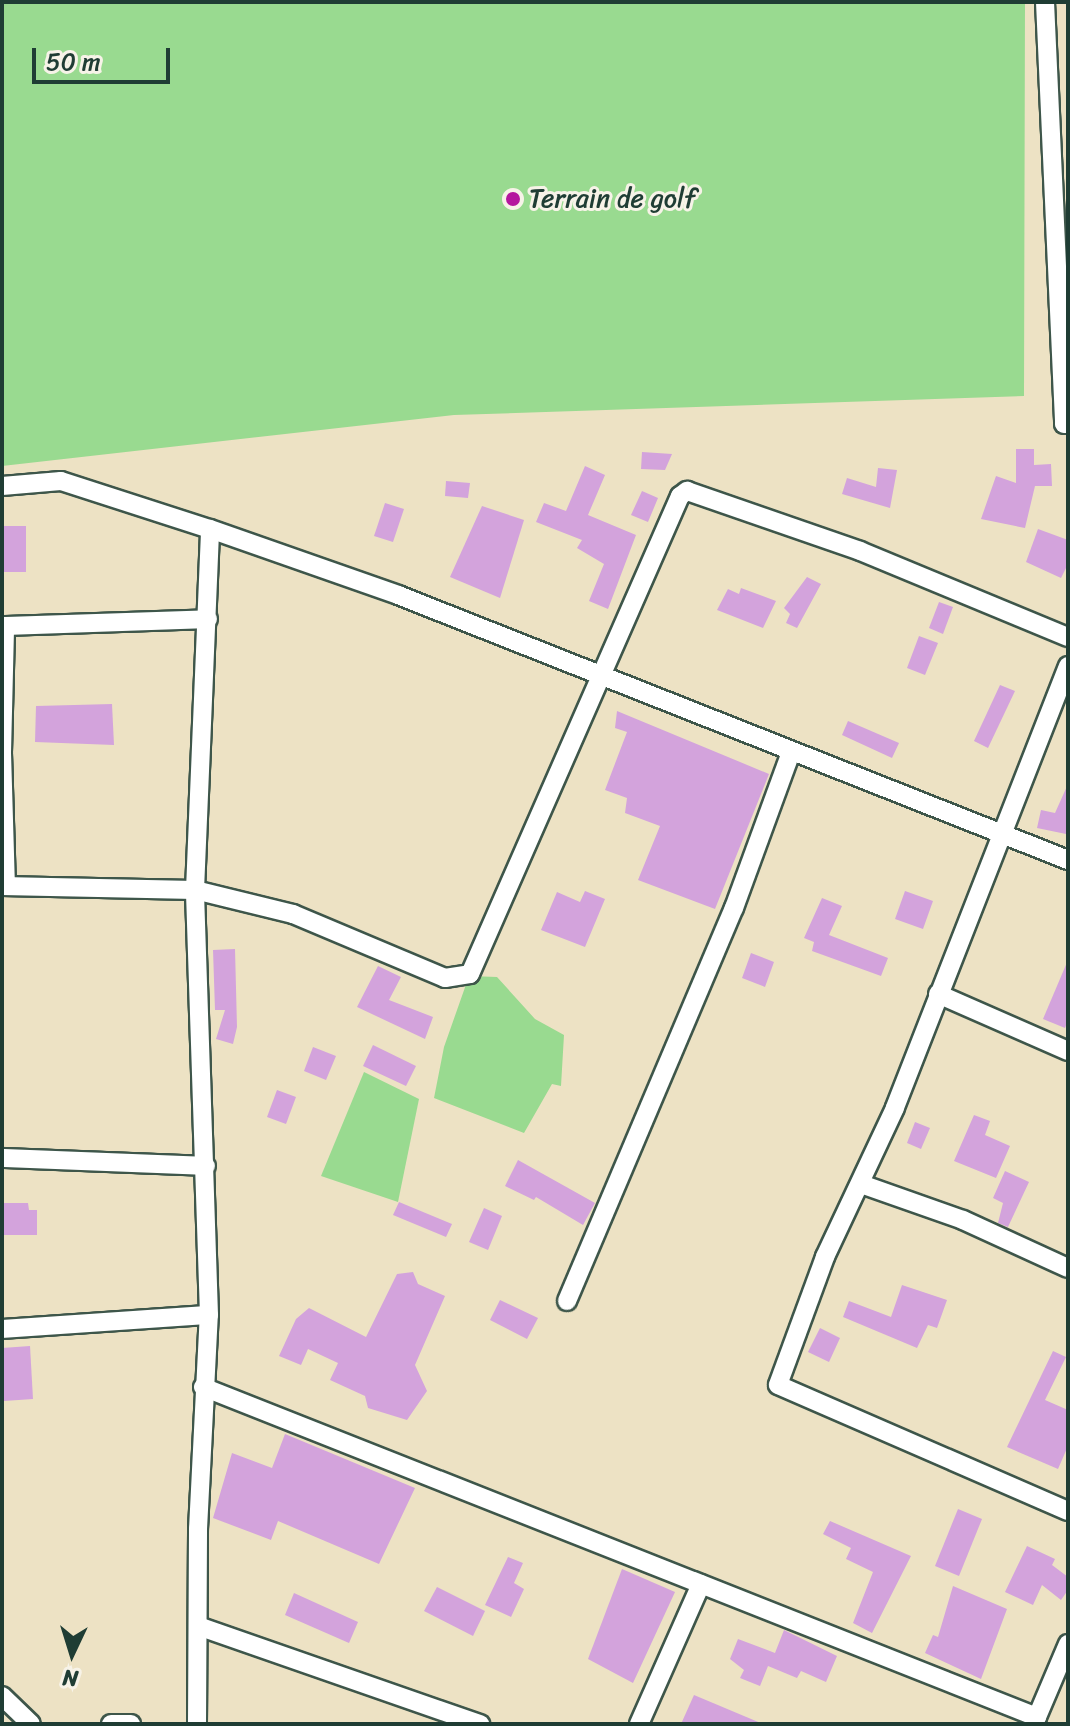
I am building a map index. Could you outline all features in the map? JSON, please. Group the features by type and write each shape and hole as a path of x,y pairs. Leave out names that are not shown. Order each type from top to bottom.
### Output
{"street":[{"path":"1045,2 1062,193 1064,424 1068,424"},
{"path":"2,486 61,481 210,529 398,595 1068,860"},
{"path":"208,619 4,626 4,886 195,890 293,914 445,978 470,974 603,678 680,496 687,491 860,551 1068,637"},
{"path":"197,1724 203,1387 209,1315 195,890 210,529"},
{"path":"1068,666 861,1184 825,1257 778,1385 1068,1511"},
{"path":"567,1301 734,908 791,752"},
{"path":"938,994 1068,1051"},
{"path":"2,1158 206,1166"},
{"path":"861,1184 963,1220 1068,1268"},
{"path":"2,1329 209,1315"},
{"path":"203,1387 1036,1720 1068,1644"},
{"path":"639,1724 701,1584"},
{"path":"198,1626 480,1724"},
{"path":"2,1696 31,1724"},
{"path":"111,1724 131,1724"}],"green space":[{"name":"Terrain de golf","path":"2,2 1025,2 1024,396 454,415 2,466"},
{"path":"469,976 497,977 535,1019 564,1035 561,1086 552,1084 524,1133 434,1098 444,1047"},
{"path":"364,1072 419,1099 398,1202 321,1176"}],"building":[{"path":"1016,449 1034,449 1034,465 1051,464 1052,486 1035,486 1025,528 981,519 996,476 1016,483"},
{"path":"642,452 672,454 665,470 641,469"},
{"path":"585,466 605,475 588,515 636,535 608,609 589,601 604,564 577,548 582,540 536,522 544,503 566,511"},
{"path":"878,468 897,470 890,508 842,494 847,478 876,487"},
{"path":"446,481 470,483 468,498 445,496"},
{"path":"642,491 658,498 648,522 631,515"},
{"path":"385,503 404,509 393,542 374,536"},
{"path":"482,506 524,520 500,598 450,577"},
{"path":"2,526 26,526 26,572 2,572"},
{"path":"1038,529 1068,540 1068,564 1061,578 1026,562"},
{"path":"807,577 821,584 797,628 786,623 790,614 784,608"},
{"path":"741,588 776,601 763,628 717,610 728,589 739,594"},
{"path":"939,602 953,607 943,634 929,628"},
{"path":"919,636 938,643 925,675 907,668"},
{"path":"1000,685 1015,691 988,748 974,741"},
{"path":"112,704 114,745 35,742 36,706"},
{"path":"617,711 769,774 715,909 638,880 660,826 625,813 627,798 605,790 627,732 615,728"},
{"path":"848,721 899,743 892,758 842,735"},
{"path":"1068,784 1066,834 1037,828 1041,810 1055,813"},
{"path":"585,891 605,899 585,947 541,930 557,892 580,902"},
{"path":"905,891 933,901 923,929 895,919"},
{"path":"822,898 842,906 829,935 888,958 881,976 812,951 814,942 804,938"},
{"path":"235,949 237,1027 233,1044 216,1039 225,1010 215,1010 213,950"},
{"path":"751,953 774,962 765,987 742,978"},
{"path":"1068,960 1068,1020 1065,1028 1043,1019"},
{"path":"378,966 401,977 389,1000 433,1017 425,1039 357,1007"},
{"path":"373,1045 416,1066 406,1086 363,1066"},
{"path":"313,1047 336,1056 326,1080 304,1071"},
{"path":"277,1090 296,1097 286,1124 267,1117"},
{"path":"974,1115 990,1121 985,1135 1010,1146 996,1178 954,1161"},
{"path":"915,1122 930,1128 921,1149 907,1143"},
{"path":"518,1160 595,1203 583,1225 536,1197 534,1200 505,1186"},
{"path":"1005,1171 1029,1182 1008,1227 998,1223 1003,1203 993,1198"},
{"path":"399,1202 452,1224 446,1237 393,1215"},
{"path":"2,1203 28,1203 29,1210 37,1210 37,1235 2,1235"},
{"path":"484,1208 502,1216 488,1250 469,1242"},
{"path":"413,1272 418,1284 445,1296 415,1365 427,1391 407,1420 368,1408 365,1396 330,1380 338,1363 308,1349 301,1365 279,1356 296,1319 309,1308 366,1337 397,1274"},
{"path":"902,1285 947,1300 937,1328 928,1325 917,1348 843,1317 849,1301 891,1317"},
{"path":"500,1300 538,1318 527,1339 490,1320"},
{"path":"820,1328 840,1338 829,1362 808,1352"},
{"path":"30,1346 33,1399 4,1401 2,1348"},
{"path":"1053,1351 1066,1357 1045,1400 1068,1410 1068,1446 1058,1469 1007,1447"},
{"path":"285,1434 415,1488 379,1564 278,1521 271,1540 213,1518 232,1453 272,1468"},
{"path":"958,1509 982,1519 959,1576 935,1566"},
{"path":"830,1521 911,1556 872,1633 853,1623 873,1572 846,1559 851,1548 823,1534"},
{"path":"1027,1546 1055,1559 1052,1565 1068,1577 1068,1590 1061,1600 1042,1585 1033,1605 1005,1592"},
{"path":"508,1557 523,1563 514,1583 524,1589 511,1617 485,1605"},
{"path":"622,1569 675,1592 633,1683 588,1659"},
{"path":"953,1586 1007,1609 981,1679 925,1653 933,1635 938,1637"},
{"path":"437,1587 485,1611 473,1636 424,1611"},
{"path":"294,1593 358,1622 349,1643 285,1615"},
{"path":"784,1630 837,1656 826,1682 801,1671 797,1678 768,1666 760,1686 740,1678 744,1670 730,1659 738,1639 775,1653"},
{"path":"694,1695 763,1724 681,1724"}],"place":[{"name":"Terrain de golf","path":"513,199"}]}
